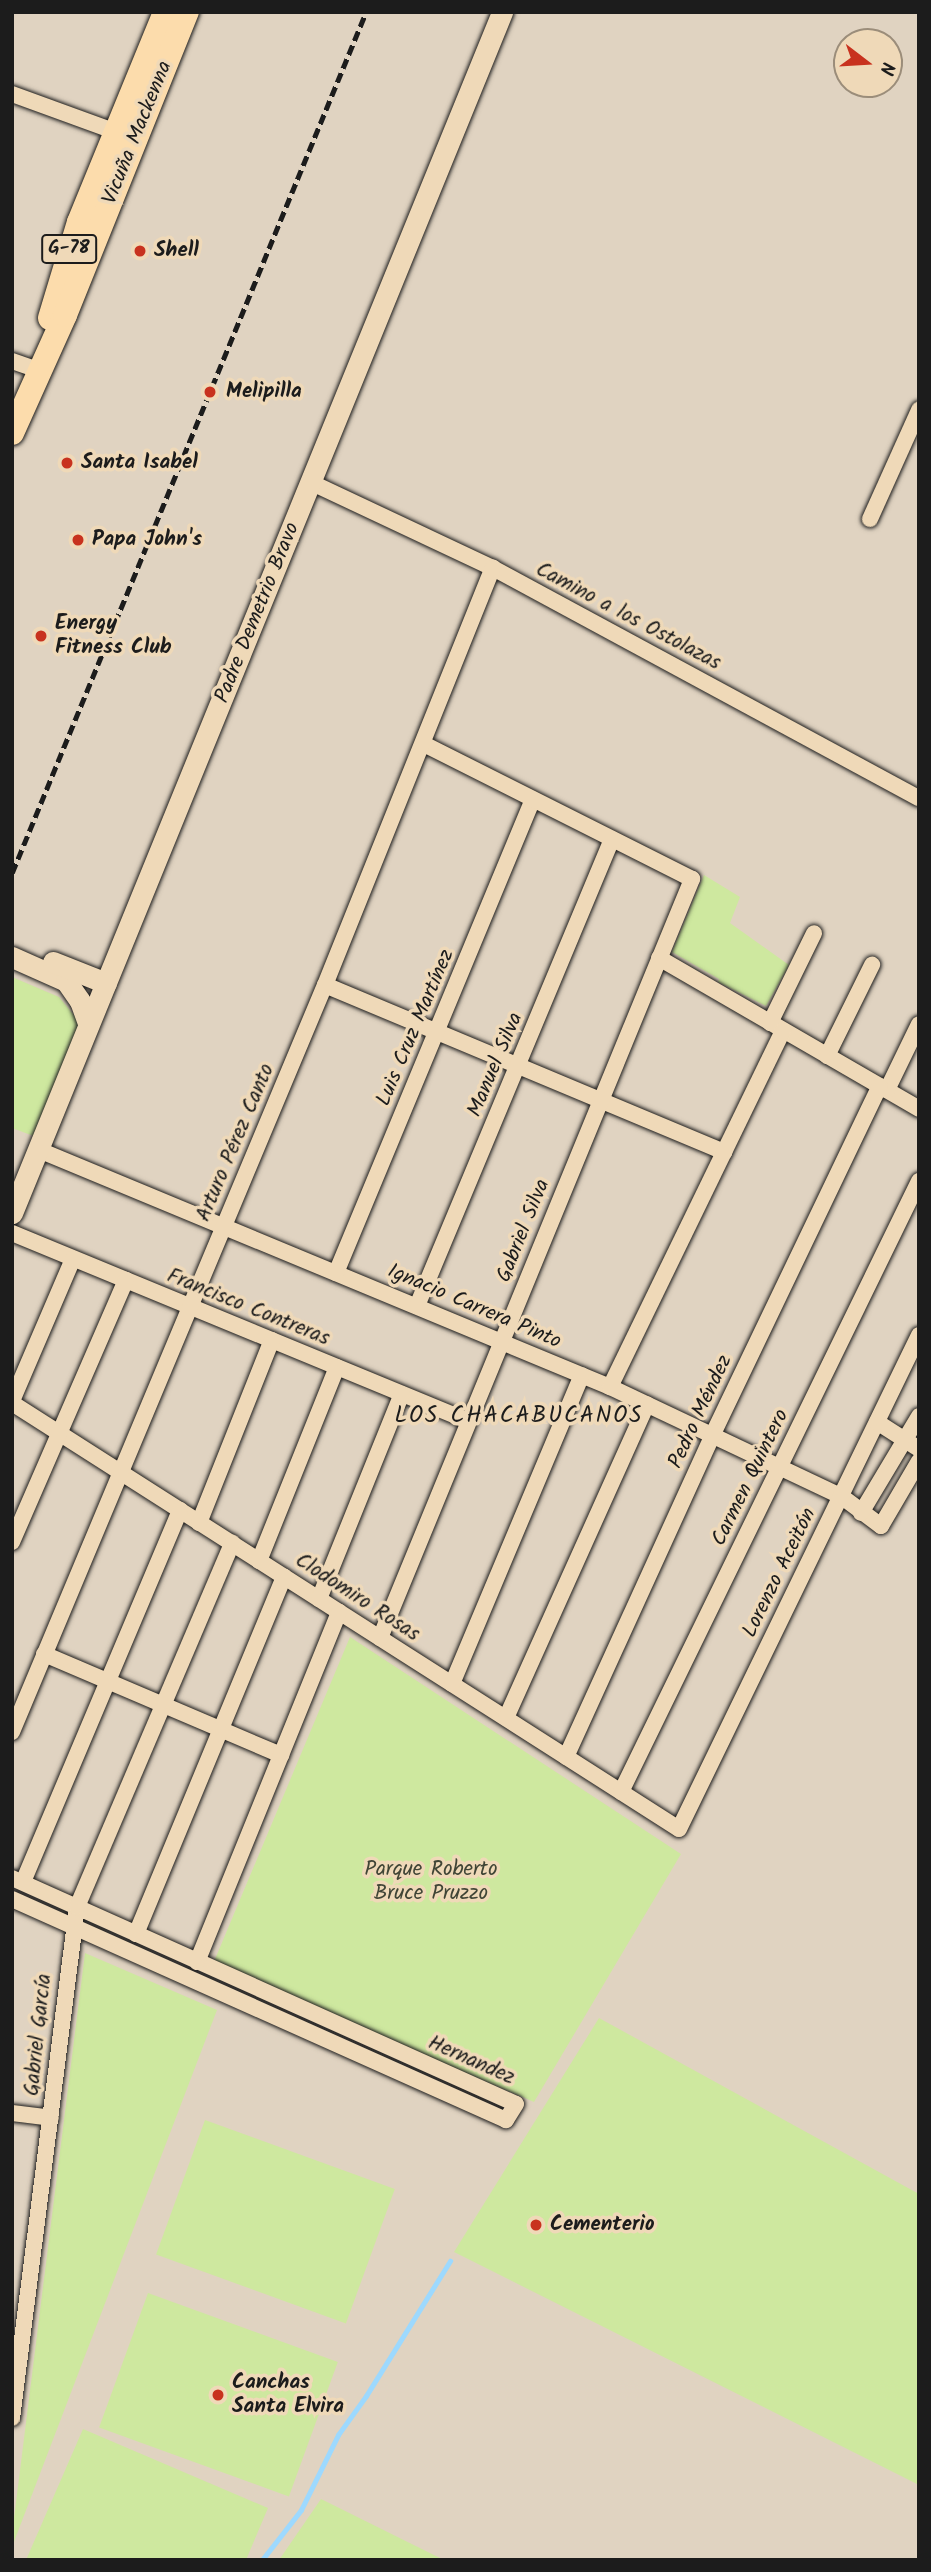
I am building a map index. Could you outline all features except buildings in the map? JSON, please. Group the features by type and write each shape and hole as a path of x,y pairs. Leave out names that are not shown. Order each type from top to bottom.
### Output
{"main road":[{"name":"Vicuña Mackenna","path":"125,135 165,12"},
{"name":"Vicuña Mackenna","path":"12,433 38,370 65,261 187,12"}],"street":[{"name":"Padre Demetrio Bravo","path":"12,1213 502,12"},
{"path":"12,94 125,135"},
{"path":"12,361 38,370"},
{"path":"870,519 919,410"},
{"name":"Camino a los Ostolazas","path":"312,483 493,568 919,798"},
{"name":"Arturo Pérez Canto","path":"12,1732 425,744 493,568"},
{"path":"425,744 612,839"},
{"name":"Luis Cruz Martínez","path":"336,1273 533,799"},
{"name":"Gabriel Silva","path":"380,1638 692,879 612,839"},
{"name":"Manuel Silva","path":"417,1306 612,839"},
{"path":"610,1387 724,1152 814,933"},
{"path":"12,945 106,983"},
{"path":"12,957 66,981 80,1001 88,1023"},
{"path":"659,958 919,1109"},
{"path":"827,1056 872,965"},
{"path":"325,985 724,1152"},
{"name":"Pedro Méndez","path":"566,1757 712,1436 883,1088 919,1024"},
{"name":"Ignacio Carrera Pinto","path":"39,1150 610,1387 841,1496 881,1526 919,1461"},
{"name":"Carmen Quintero","path":"621,1792 919,1181"},
{"name":"Francisco Contreras","path":"12,1233 468,1421"},
{"path":"12,1402 73,1259"},
{"path":"12,1542 126,1280"},
{"name":"Lorenzo Aceitón","path":"679,1829 919,1335"},
{"path":"200,1522 271,1340"},
{"path":"259,1560 337,1367"},
{"path":"452,1684 582,1375"},
{"path":"319,1599 402,1394"},
{"name":"Clodomiro Rosas","path":"12,1402 679,1829"},
{"path":"506,1718 647,1404"},
{"path":"861,1513 912,1445 919,1416"},
{"path":"877,1422 912,1445"},
{"path":"18,1880 180,1510"},
{"name":"Gabriel García","path":"12,2418 19,2327 51,2118 77,1907 232,1543"},
{"path":"136,1934 284,1576"},
{"path":"197,1962 339,1612"},
{"path":"44,1654 281,1755"},
{"name":"Hernandez","path":"12,1899 506,2120 516,2104 18,1880"},
{"path":"12,2113 51,2118"}],"green space":[{"path":"704,875 740,897 730,923 789,965 766,1006 718,982 719,979 672,952"},
{"path":"12,977 59,997 78,1020 84,1036 47,1141 12,1128"},
{"name":"Parque Roberto Bruce Pruzzo","path":"350,1637 681,1854 534,2102 213,1964"},
{"path":"85,1953 217,2010 12,2547 12,2534"},
{"path":"599,2018 919,2194 919,2485 454,2252"},
{"name":"Canchas Santa Elvira","path":"205,2120 395,2189 346,2323 156,2254"},
{"name":"Canchas Santa Elvira","path":"148,2293 338,2362 289,2496 99,2427"},
{"path":"83,2429 268,2508 246,2560 26,2560"},
{"path":"321,2499 444,2560 279,2560"}],"waterway":[{"path":"262,2560 301,2510 338,2435 366,2396 450,2261"}],"railway":[{"path":"12,873 366,12"}],"place":[{"name":"Shell","path":"140,251"},
{"name":"Melipilla","path":"210,392"},
{"name":"Santa Isabel","path":"67,463"},
{"name":"Papa John's","path":"78,540"},
{"name":"Energy Fitness Club","path":"41,636"},
{"name":"Cementerio","path":"536,2225"},
{"name":"Canchas Santa Elvira","path":"218,2395"}],"district":[{"name":"LOS CHACABUCANOS","path":"519,1416"}]}
